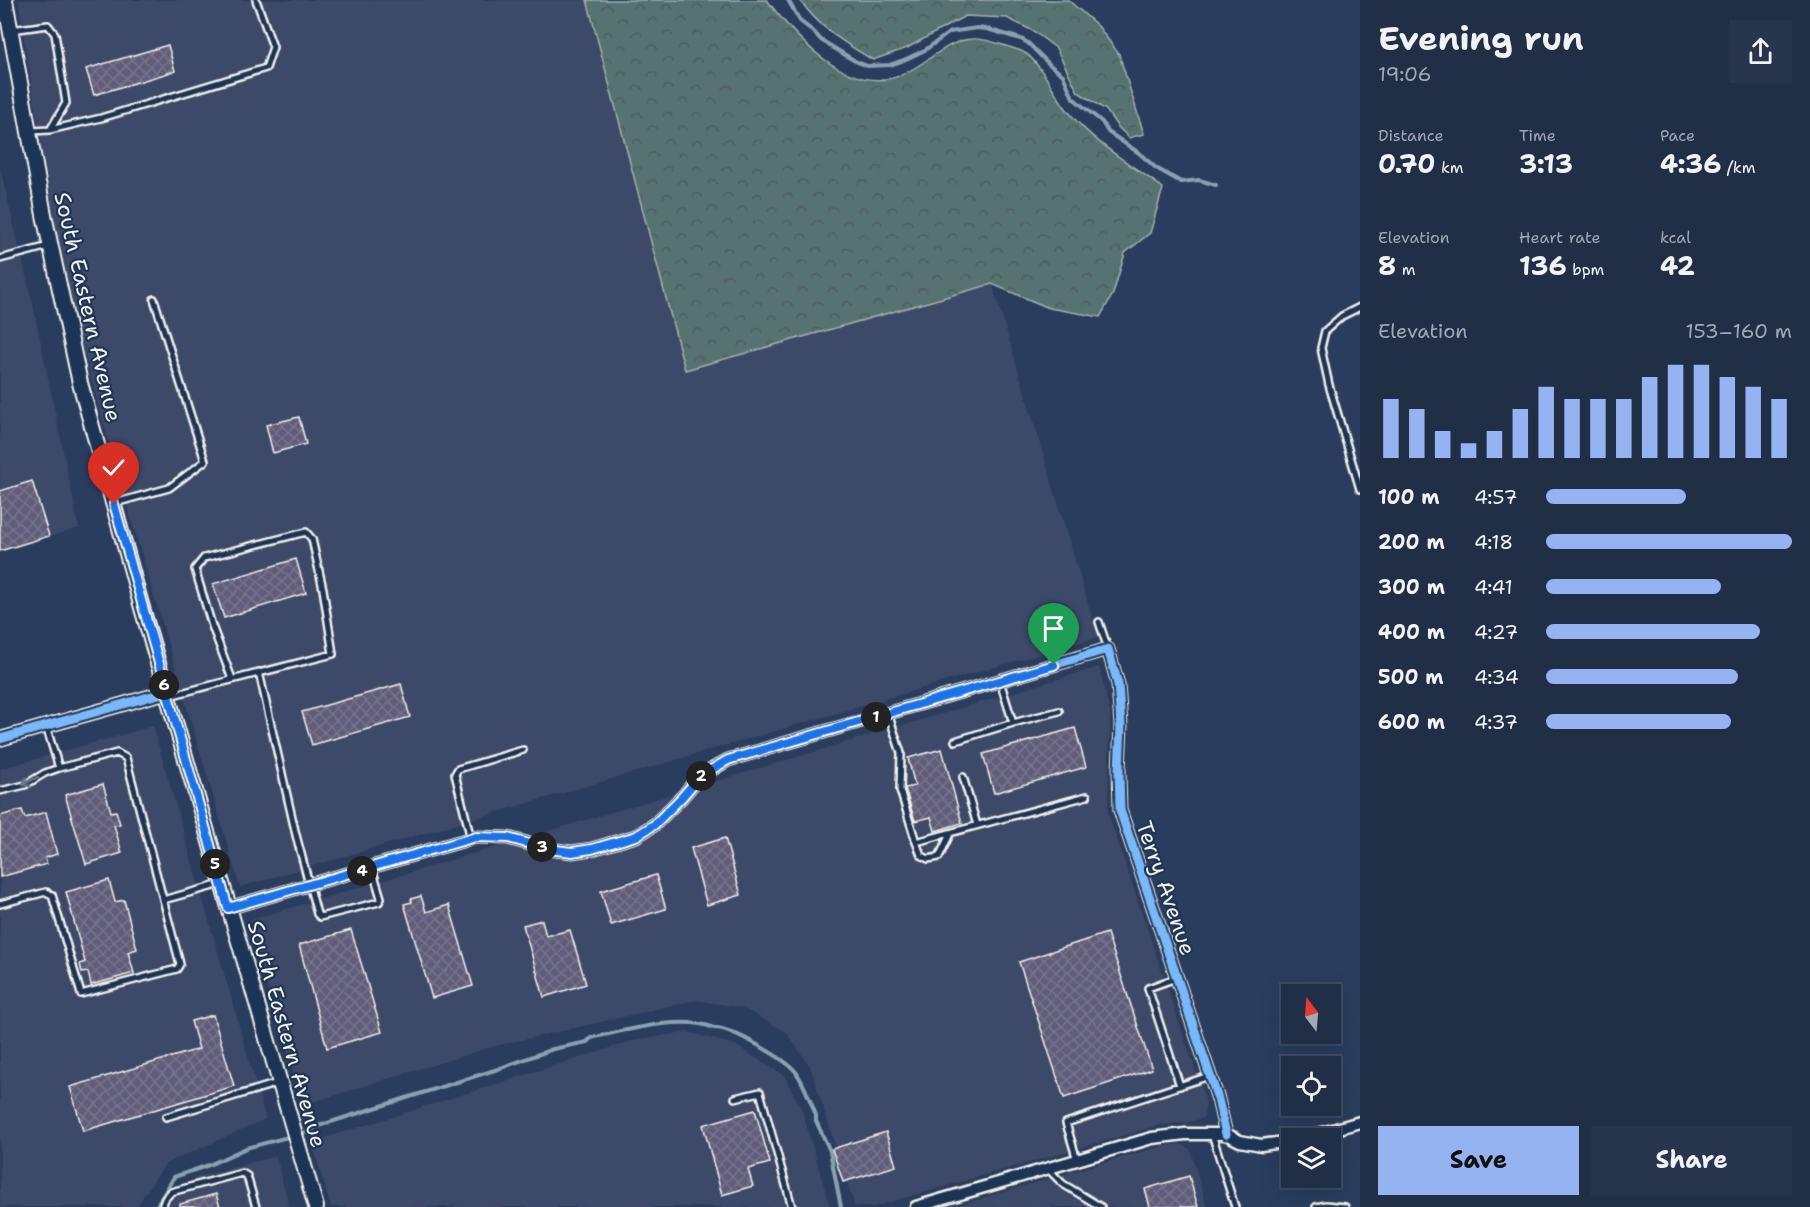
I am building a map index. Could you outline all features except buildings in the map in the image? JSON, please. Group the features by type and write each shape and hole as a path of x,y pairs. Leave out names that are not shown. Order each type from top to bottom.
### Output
{"main road":[{"name":"South Eastern Avenue","path":"5,0 51,245 80,383 221,884 316,1207"}],"street":[{"path":"228,908 471,839 508,838 548,849 572,852 592,849 636,836 654,825 699,777 728,760 1108,649"},
{"name":"Terry Avenue","path":"1108,649 1118,684 1121,725 1119,810 1218,1099 1226,1134"},
{"path":"0,740 167,694"},
{"path":"1339,1128 1360,1122"},
{"path":"916,1207 1152,1138 1185,1134 1226,1134 1240,1141 1261,1145 1281,1142"}],"lane":[{"path":"29,131 50,130 101,118 267,68 273,47 256,0"},
{"path":"11,30 48,25 55,34 66,103 50,130"},
{"path":"0,259 51,245"},
{"path":"114,504 169,488 205,461 154,298"},
{"path":"1360,307 1341,316 1325,331 1321,348 1329,385 1360,489"},
{"path":"167,694 232,679 333,654 315,549 306,531 204,558 195,568 212,626 232,679"},
{"path":"1099,622 1108,649"},
{"path":"259,672 317,914 320,917 379,902 381,898 372,868"},
{"path":"1000,681 1013,723"},
{"path":"955,741 1059,711"},
{"path":"888,713 901,753 900,790 921,855 928,859 939,857 950,834"},
{"path":"46,726 59,768"},
{"path":"471,839 455,774 458,769 524,750"},
{"path":"0,791 25,785 59,768 117,753 126,758 180,964 177,969 84,995 80,993 52,895 46,892 0,904"},
{"path":"963,777 977,825"},
{"path":"916,842 1087,796"},
{"path":"163,900 221,884"},
{"path":"1176,978 1148,988 1180,1086"},
{"path":"1077,1160 1066,1123 1209,1076"},
{"path":"166,1117 279,1083"},
{"path":"735,1098 760,1092 792,1207"},
{"path":"1212,1134 1235,1207"},
{"path":"1048,1169 1063,1184 1101,1207"},
{"path":"162,1207 171,1192 242,1173 247,1176 256,1207"},
{"path":"1316,1207 1326,1205 1346,1207"}],"shaded area":[{"path":"18,0 587,0 685,370 992,283 1098,637 240,887 112,454 62,273"},
{"path":"0,168 33,305 79,528 0,551"},
{"path":"1099,667 1110,713 1108,813 1206,1102 1203,1118 1186,1123 1160,1125 873,1207 855,1207 810,1066 786,1032 743,1008 696,1000 491,1047 303,1105 247,921"},
{"path":"153,726 266,1119 165,1164 136,1207 0,1207 0,769"},
{"path":"688,1032 735,1045 784,1075 802,1110 830,1207 331,1207 312,1142 639,1039"},
{"path":"1181,1144 1190,1149 1207,1207 952,1207 1130,1155"},
{"path":"276,1156 289,1207 168,1207 179,1188 198,1177"}],"green space":[{"path":"587,0 767,0 791,29 822,58 858,77 877,80 906,73 943,49 962,41 984,40 1020,50 1036,64 1063,105 1089,133 1163,188 1150,233 1125,253 1113,294 1100,317 1049,308 992,284 685,370"},
{"path":"800,0 1068,0 1098,26 1119,54 1144,134 1129,138 1106,110 1078,92 1056,48 1033,31 1007,18 965,16 907,48 873,60 824,27"}],"waterway":[{"path":"788,0 800,21 821,40 867,66 890,65 904,60 925,50 950,32 977,28 1021,39 1063,75 1073,98 1102,122 1108,132 1156,168 1181,182 1199,180 1216,185"},
{"path":"156,1207 174,1177 209,1165 246,1148 311,1131 315,1127 498,1069 553,1049 587,1042 591,1038 670,1023 701,1024 732,1032 782,1060 796,1072 807,1093 816,1115 816,1121 830,1151 841,1207"}],"cycle path":[{"path":"228,908 476,837 508,838 548,849 572,852 592,849 636,836 654,825 699,777 728,760 1108,649 1118,684 1121,725 1120,810 1218,1099 1226,1134"},
{"path":"0,739 166,692"}],"route":[{"path":"114,504 228,908 476,837 508,838 548,849 572,852 592,849 636,836 654,825 699,777 728,760 1054,665"}]}
